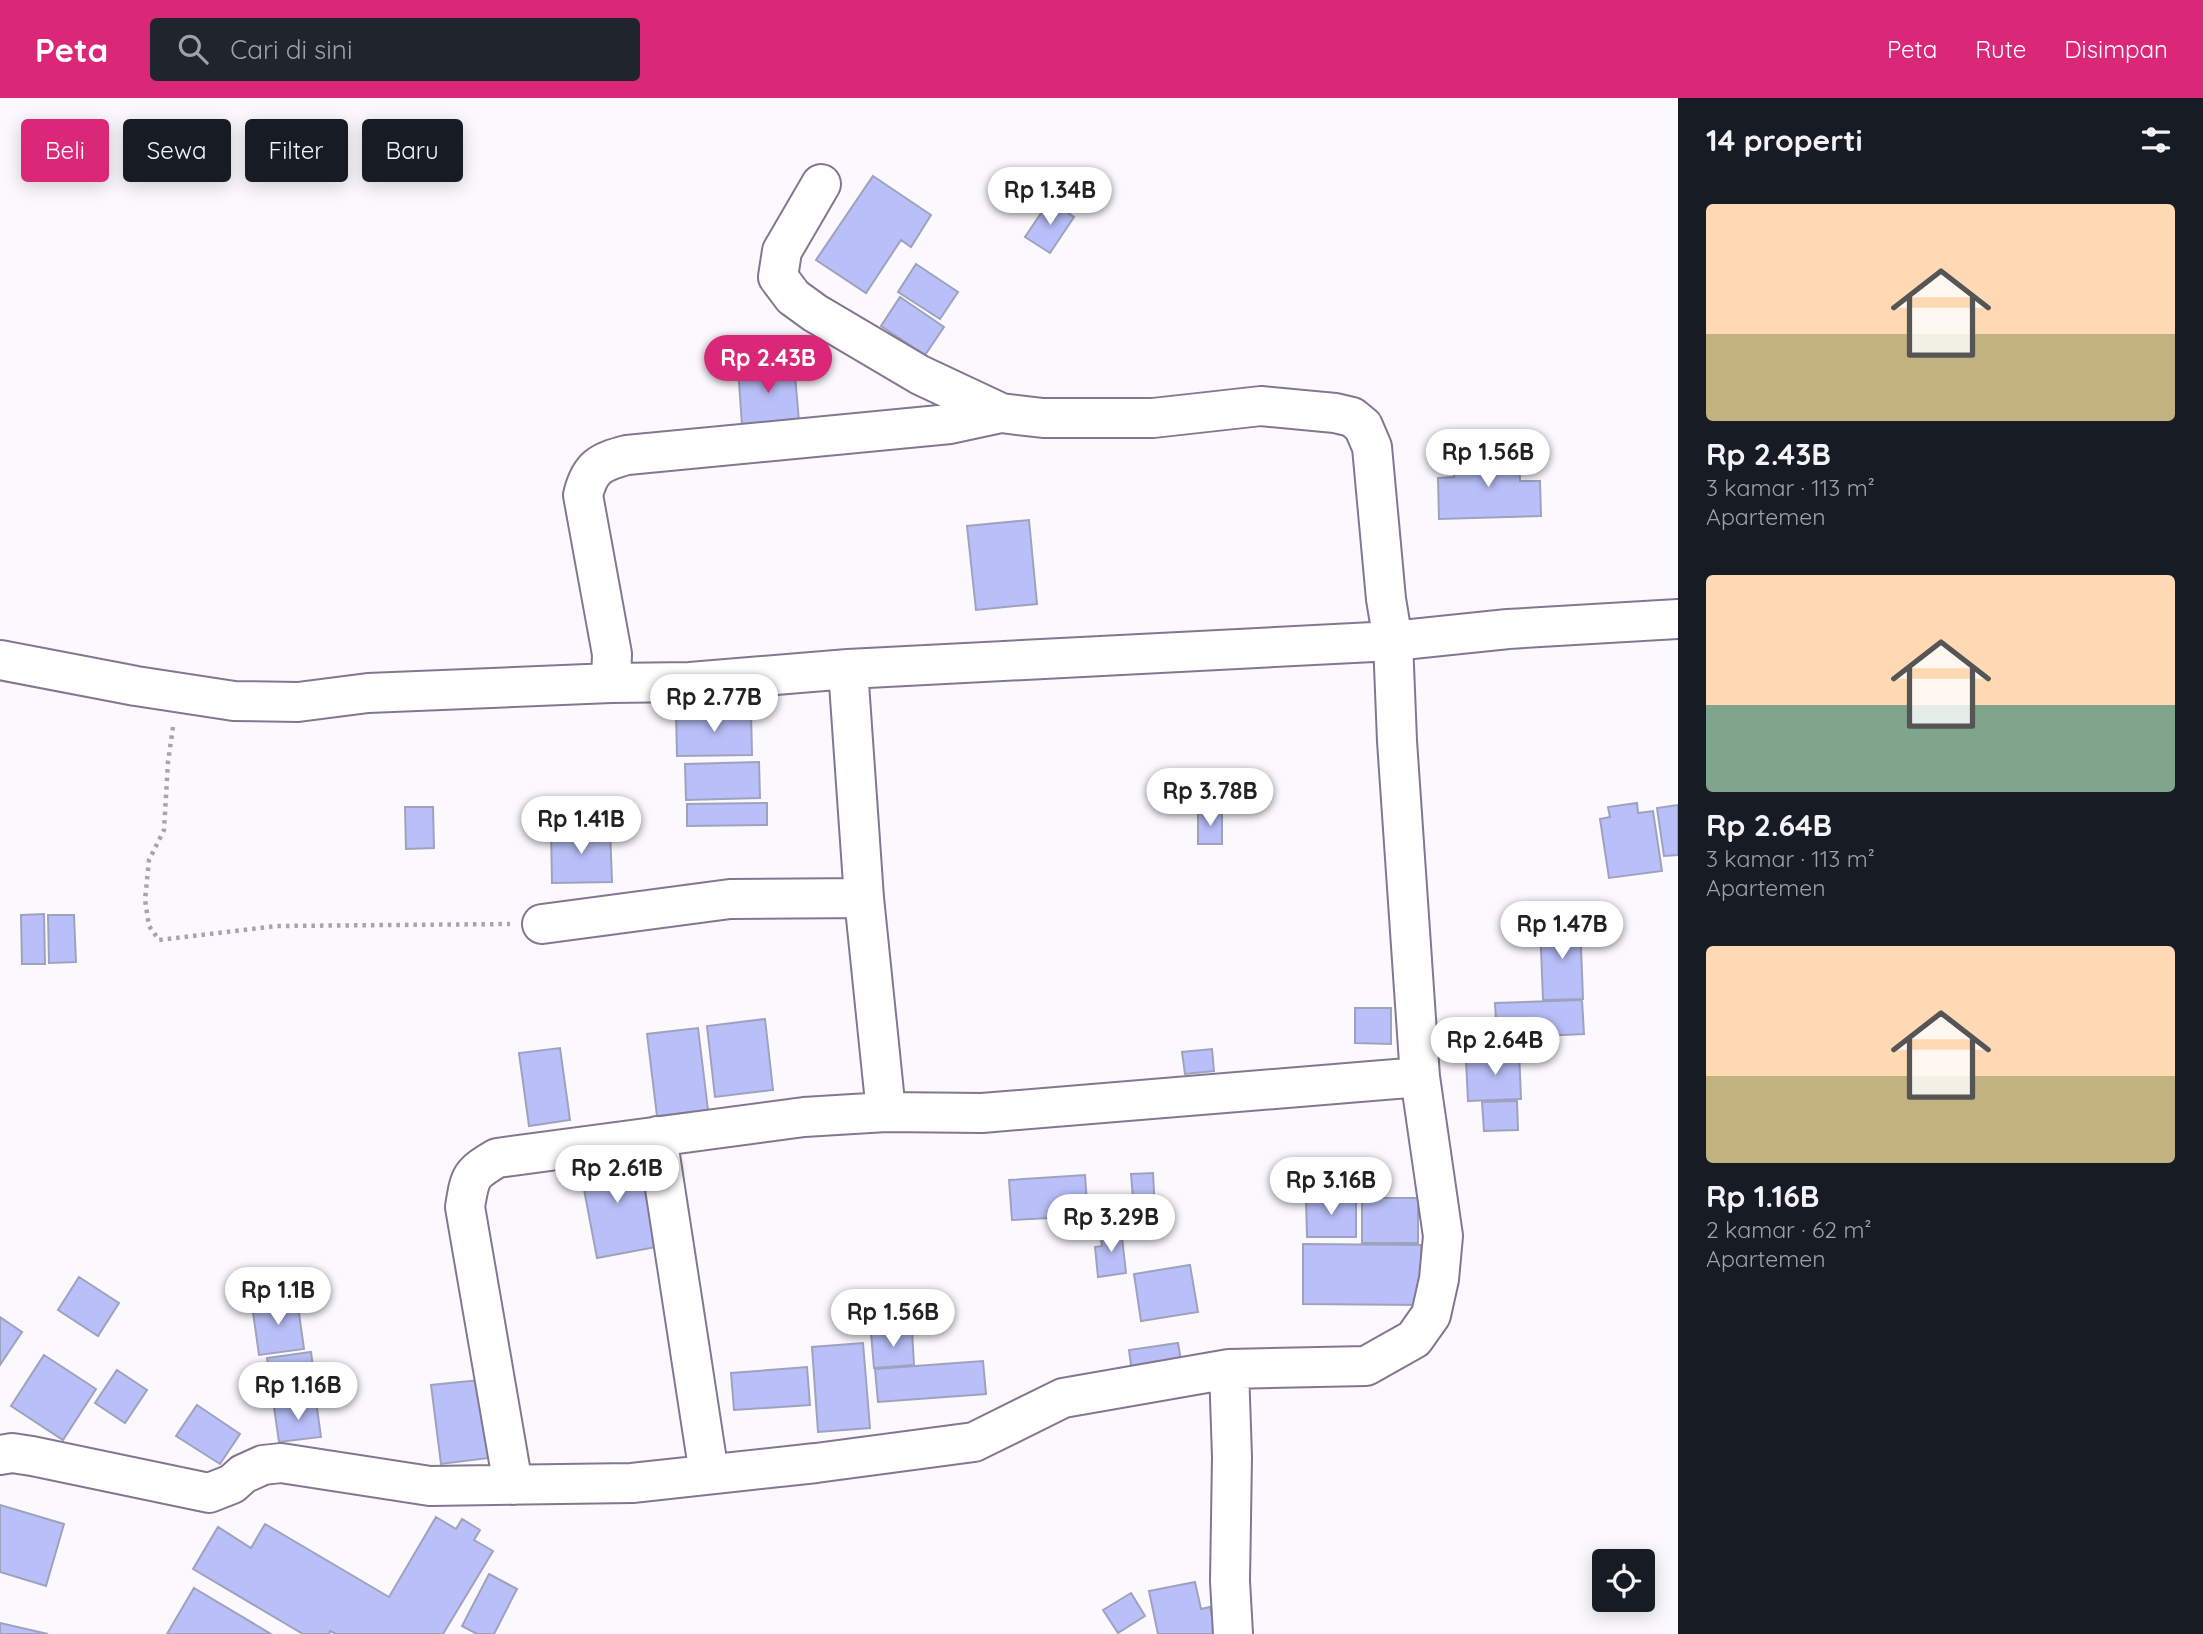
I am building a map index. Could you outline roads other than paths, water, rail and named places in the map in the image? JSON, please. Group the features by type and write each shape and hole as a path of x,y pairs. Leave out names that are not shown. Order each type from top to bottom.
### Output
{"street":[{"path":"0,1455 12,1453 32,1456 209,1493 232,1484 243,1474 263,1465 281,1463 430,1486 632,1483 975,1442 1063,1398 1229,1369 1366,1366 1414,1339 1431,1315 1439,1279 1443,1236 1420,1077 1397,741 1393,641 1385,599 1372,447 1363,426 1353,417 1335,413 1261,406 1153,418 1043,418 1001,413 920,375 815,313 793,297 778,277 782,251 821,184"},
{"path":"611,683 612,654 583,495 587,480 595,468 609,460 627,455 950,424 1001,413"},
{"path":"0,660 234,701 298,702 368,693 690,682 848,669 1393,641 1508,629 1678,619"},
{"path":"848,669 864,898 886,1112"},
{"path":"542,924 730,899 864,898"},
{"path":"513,1485 465,1207 469,1183 476,1170 497,1158 804,1117 886,1112 982,1113 1420,1077"},
{"path":"657,1136 709,1474"},
{"path":"1229,1369 1232,1457 1230,1581 1233,1634"}]}
